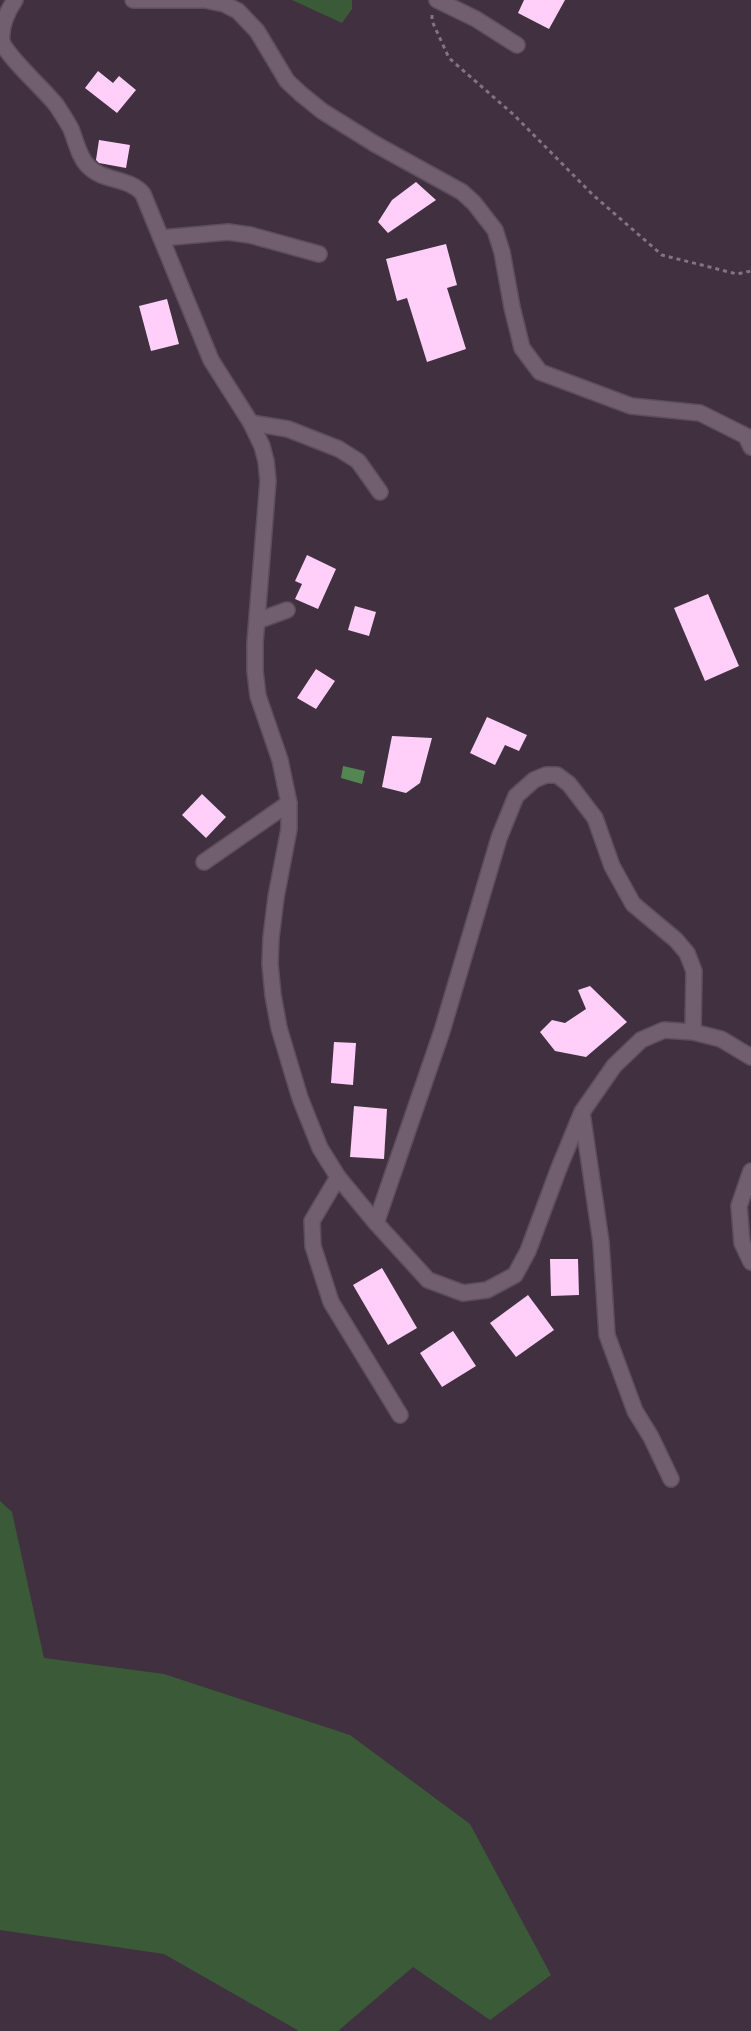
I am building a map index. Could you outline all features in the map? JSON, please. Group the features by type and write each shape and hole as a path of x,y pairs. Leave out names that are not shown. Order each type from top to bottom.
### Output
{"street":[{"path":"15,0 6,14 2,28 1,36 7,51 62,113 88,167 98,173 127,182 143,194 212,360 251,424 262,446 268,480 256,621 255,672 258,696 280,760 289,803 289,829 276,897 271,938 270,964 273,996 279,1028 300,1098 320,1148 338,1176 376,1223 428,1280 463,1293 487,1290 515,1275 528,1251 582,1112 614,1066 641,1040 664,1030 693,1032 721,1039 751,1057"},
{"path":"133,0 205,0 224,4 238,11 257,31 287,81 301,94 322,110 375,144 462,192 474,203 494,230 502,252 512,308 522,348 540,372 631,406 700,413 746,436 751,446"},
{"path":"435,3 476,20 517,45"},
{"path":"161,238 228,232 250,234 319,254"},
{"path":"251,424 288,429 339,449 358,461 380,492"},
{"path":"256,621 287,610"},
{"path":"376,1223 442,1031 498,838 516,796 534,780 546,775 556,775 569,784 595,818 612,866 633,904 676,940 687,954 694,970 693,1032"},
{"path":"204,862 289,803"},
{"path":"582,1112 601,1242 607,1335 634,1411 651,1437 671,1479"},
{"path":"751,1171 739,1206 742,1243 751,1262"},
{"path":"338,1176 312,1221 313,1246 331,1302 400,1415"}],"path":[{"path":"435,3 432,21 449,58 514,115 593,195 662,255 737,274 751,271"}],"shaded area":[{"path":"292,0 352,0 352,9 342,23"},
{"path":"343,766 365,771 362,784 341,778"},
{"path":"0,1501 12,1512 44,1658 164,1674 350,1735 470,1824 551,1975 490,2020 413,1967 338,2031 299,2031 164,1954 0,1930"}],"building":[{"path":"524,0 565,0 549,29 518,13"},
{"path":"98,71 113,83 119,76 136,90 117,113 85,88"},
{"path":"99,140 130,145 126,168 99,163 96,160"},
{"path":"416,182 436,200 388,233 378,222 392,200"},
{"path":"446,244 457,285 447,288 466,349 427,362 407,298 397,301 386,259"},
{"path":"167,299 179,344 151,351 139,306"},
{"path":"307,555 336,569 318,609 295,599 302,584 295,581"},
{"path":"708,594 739,666 705,681 674,608"},
{"path":"355,606 376,612 369,636 348,630"},
{"path":"316,669 335,681 316,709 297,698"},
{"path":"487,717 527,735 519,751 505,745 495,765 470,753"},
{"path":"392,736 432,738 420,783 406,793 382,787"},
{"path":"202,794 226,817 206,838 182,815"},
{"path":"590,986 627,1022 586,1057 555,1051 540,1032 552,1020 565,1023 586,1009 578,990"},
{"path":"334,1042 356,1043 353,1085 331,1083"},
{"path":"354,1106 387,1109 384,1159 350,1157"},
{"path":"550,1259 578,1259 579,1295 551,1296"},
{"path":"382,1268 417,1328 388,1345 353,1285"},
{"path":"528,1295 554,1330 516,1357 490,1323"},
{"path":"453,1331 476,1366 442,1387 420,1353"}]}
